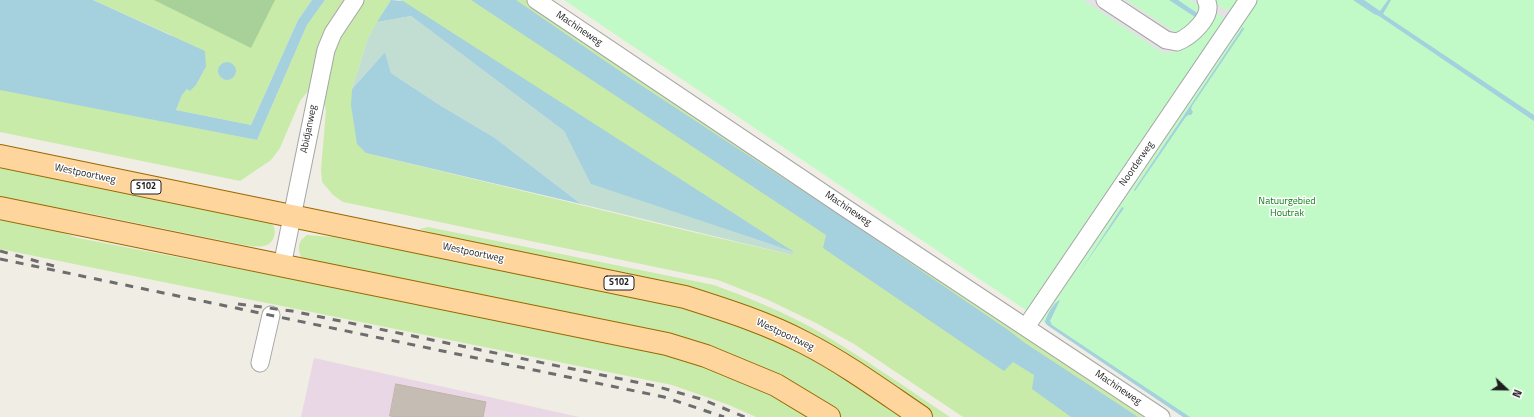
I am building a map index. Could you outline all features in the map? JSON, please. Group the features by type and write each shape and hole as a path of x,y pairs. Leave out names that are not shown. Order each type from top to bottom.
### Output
{"main road":[{"name":"Westpoortweg","path":"0,156 685,297 735,313 805,343 922,417"},
{"path":"0,208 667,344 706,356 776,385 830,417"}],"street":[{"name":"Abidjanweg","path":"282,266 326,50 333,33 355,0"},
{"name":"Machineweg","path":"536,0 1161,417"},
{"path":"1106,0 1158,36 1171,42 1177,42 1190,35 1208,13 1208,4 1235,19"},
{"name":"Noorderweg","path":"1026,327 1248,0"},
{"path":"260,363 271,315"}],"shaded area":[{"path":"1083,0 1126,0 1178,34 1203,13 1199,5 1188,0 1213,0 1220,7 1230,11 1225,22 1223,17 1215,14 1181,50 1164,53"},
{"path":"314,358 579,417 301,417"}],"green space":[{"path":"93,0 312,0 298,20 251,125 176,110 182,95 187,89 196,85 206,67 171,35"},
{"path":"154,0 275,0 251,48"},
{"path":"325,0 347,0 313,85 300,101 280,148 271,160 240,181 0,132 0,89 257,140 307,25"},
{"path":"363,0 391,0 368,38 352,89 366,153 792,255 400,0 530,0 1153,417 963,417 854,344 816,323 766,299 718,280 343,202 333,195 322,182 321,169 326,111 323,97 334,47"},
{"name":"Natuurgebied Houtrak","path":"564,0 1534,0 1534,417 1185,417"},
{"path":"411,16 564,131 592,184 794,252 792,255 581,204 495,138 438,104 391,73 385,52 352,89 368,38 377,22"},
{"path":"0,163 262,218 273,225 275,231 274,236 271,242 267,245 244,245 83,212 30,207 0,201"},
{"path":"0,215 27,221 78,238 592,337 699,361 822,417 756,417 729,405 672,385 0,249"},
{"path":"428,227 714,285 765,305 814,329 866,361 950,417 932,417 808,337 419,229"},
{"path":"307,235 333,237 425,255 484,261 646,295 768,332 910,417 841,417 779,380 310,262 301,257 299,250 300,242"}],"water":[{"path":"0,0 93,0 205,51 206,67 196,85 190,91 187,89 182,95 176,110 251,125 298,20 312,0 325,0 307,25 257,140 0,90"},
{"path":"391,0 403,1 794,252 591,184 564,131 411,16 377,22"},
{"path":"471,0 516,0 630,78 850,222 1025,343 1138,417 1071,417 1032,389 1034,375 1013,362 1004,371 823,248 826,235"},
{"path":"1169,0 1178,0 1197,13 1195,17"},
{"path":"1353,0 1364,0 1380,11 1388,0 1391,0 1383,14 1534,115 1534,121 1379,16"},
{"path":"1243,27 1244,29 1192,106 1191,109 1193,112 1185,118 1135,191 1134,190"},
{"path":"385,52 391,73 438,104 495,138 581,204 366,153 357,144 351,105 352,89"},
{"path":"227,62 233,65 236,71 233,77 227,80 221,77 218,71 221,65"},
{"path":"1122,207 1124,208 1079,273"},
{"path":"1060,300 1050,321 1052,325 1190,417 1183,417 1047,325 1045,322 1049,313 1053,306"}],"building":[{"path":"396,384 486,402 483,417 390,416"}],"railway":[{"path":"0,251 54,266"},
{"path":"0,259 664,397 724,417"},
{"path":"238,304 292,311 655,386 701,399 745,417"}]}
